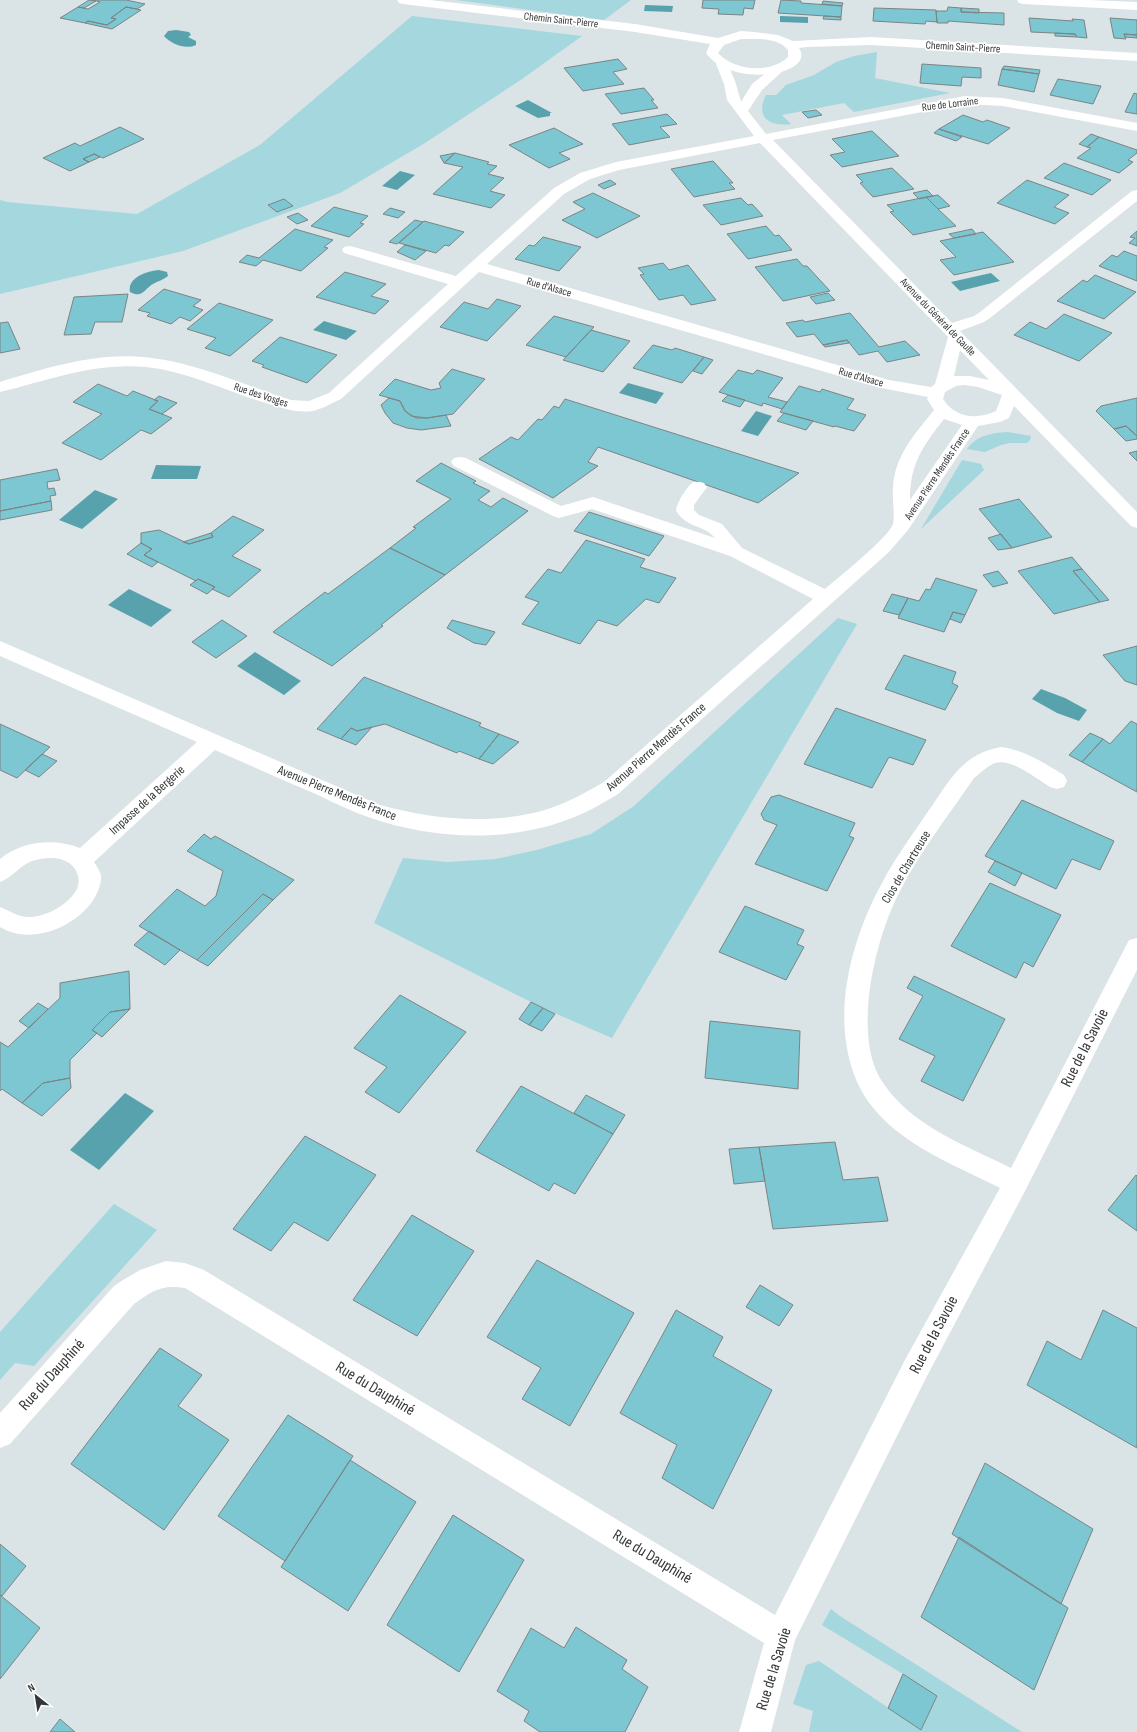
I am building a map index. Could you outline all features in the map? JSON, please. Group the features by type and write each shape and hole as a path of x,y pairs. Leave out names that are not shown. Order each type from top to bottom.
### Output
{"street":[{"name":"Chemin Saint-Pierre","path":"404,0 501,13 635,28 719,42"},
{"path":"1023,0 1086,2 1137,6"},
{"path":"719,42 728,38 754,35 774,38 790,45 796,55 788,65 780,68 756,71 738,69 722,64"},
{"name":"Chemin Saint-Pierre","path":"790,45 871,41 1137,57"},
{"name":"Avenue du Général de Gaulle","path":"719,42 713,47 712,53 715,59 722,64 730,84 733,100 763,138 1137,522"},
{"path":"742,110 757,87 780,68"},
{"name":"Rue de Lorraine","path":"763,138 952,102 977,100 1002,102 1137,127"},
{"path":"476,266 559,191 585,176 616,166 763,138"},
{"path":"1037,419 973,422 956,418 942,411 935,399 939,389 952,332 985,315 1137,194"},
{"path":"349,250 459,282"},
{"name":"Rue des Vosges","path":"0,387 79,367 123,361 143,362 170,366 290,405 311,406 335,396 476,266"},
{"name":"Rue d'Alsace","path":"476,266 887,385 939,389"},
{"path":"939,389 952,381 976,381 1011,394 1006,410 1003,414 992,420"},
{"name":"Avenue Pierre Mendès France","path":"902,526 902,483 907,460 912,450 942,411"},
{"name":"Avenue Pierre Mendès France","path":"0,648 374,811 419,824 449,827 485,827 522,824 575,808 595,799 611,788 825,597 883,548 902,526 952,450 973,422"},
{"path":"460,462 559,512 593,503 736,552 825,597"},
{"path":"698,487 685,505 685,511 693,519 716,528 736,552"},
{"name":"Impasse de la Bergerie","path":"80,860 213,740"},
{"name":"Clos de Chartreuse","path":"1016,1183 930,1139 906,1123 880,1099 869,1081 858,1048 856,1027 857,1003 865,959 872,934 892,886 966,773 976,763 986,757 1004,754 1016,757 1057,781"},
{"path":"0,872 6,865 23,855 42,850 60,850 76,856 87,866 90,880 86,895 75,909 58,920 38,926 19,925 3,919 0,916"},
{"name":"Rue de la Savoie","path":"755,1732 781,1636 916,1368 1016,1183 1137,947"},
{"name":"Rue du Dauphiné","path":"0,1434 124,1296 146,1280 156,1275 166,1273 186,1275 195,1279 781,1636"}],"shaded area":[{"path":"456,0 631,0 604,20"},
{"path":"645,5 673,6 672,12 644,11"},
{"path":"412,16 582,36 522,79 425,143 340,193 183,251 0,294 0,200 7,202 137,214 260,145"},
{"path":"780,16 808,17 808,23 780,22"},
{"path":"176,30 189,32 191,35 188,37 196,41 196,45 188,47 179,45 164,36 168,31"},
{"path":"877,52 875,78 950,93 854,112 844,103 782,115 791,124 783,125 771,122 763,115 762,109 766,95 776,95 786,85 814,75 836,62 854,56"},
{"path":"528,100 552,113 550,113 550,116 538,118 515,106"},
{"path":"400,171 415,175 397,190 382,186"},
{"path":"159,270 167,272 168,276 150,286 141,294 134,294 130,292 130,287 135,279 144,273"},
{"path":"991,273 1000,281 960,291 951,282"},
{"path":"324,321 357,331 346,340 313,330"},
{"path":"628,383 664,393 656,404 619,393"},
{"path":"756,411 772,416 758,436 741,431"},
{"path":"1008,432 1031,436 1030,440 1027,443 1010,443 1001,445 985,452 967,449 971,444 980,438 991,434"},
{"path":"962,460 981,464 984,470 921,529"},
{"path":"156,465 201,466 197,479 151,479"},
{"path":"95,490 118,499 82,529 59,520"},
{"path":"129,589 172,610 151,627 108,605"},
{"path":"838,618 857,624 612,1038 543,1008 374,923 403,858 447,862 496,859 537,850 591,834 634,806"},
{"path":"255,652 301,681 284,695 237,666"},
{"path":"1041,689 1065,698 1087,710 1079,721 1057,713 1032,699"},
{"path":"125,1093 154,1111 99,1170 70,1150"},
{"path":"114,1204 157,1230 34,1366 15,1363 0,1380 0,1332"},
{"path":"831,1609 1022,1732 809,1732 813,1711 793,1704 806,1665 819,1661 921,1730 937,1697 903,1674 822,1625"}],"building":[{"path":"89,0 96,1 84,8 78,7"},
{"path":"93,0 126,0 145,4 137,9 126,7 111,18 116,19 107,25 88,21 85,23 60,18 78,7 88,9 100,2"},
{"path":"703,0 755,0 753,9 744,8 743,15 718,14 719,9 702,8"},
{"path":"781,0 842,6 841,17 778,13"},
{"path":"823,1 843,3 842,6 822,4"},
{"path":"126,7 141,10 112,29 85,23 88,21 107,25 116,19 111,18"},
{"path":"948,7 961,8 961,12 1004,13 1004,25 948,21 948,23 937,23 936,11 947,11"},
{"path":"874,8 936,10 937,22 926,21 925,24 873,21"},
{"path":"961,8 979,9 979,13 961,12"},
{"path":"824,16 841,17 841,20 823,19"},
{"path":"1029,18 1073,21 1072,19 1084,20 1087,38 1077,37 1075,34 1031,32"},
{"path":"1110,18 1137,20 1137,35 1124,34 1126,39 1114,38"},
{"path":"1055,33 1075,34 1077,37 1055,36"},
{"path":"1124,34 1137,35 1137,38 1125,37"},
{"path":"618,59 627,69 613,72 624,84 583,91 564,68"},
{"path":"922,64 981,68 981,78 962,77 961,86 920,83"},
{"path":"1004,66 1040,70 1039,74 1002,69"},
{"path":"1002,69 1039,74 1034,92 998,85"},
{"path":"1058,79 1101,86 1093,104 1050,95"},
{"path":"644,88 654,100 651,100 658,108 621,114 605,94"},
{"path":"1134,93 1137,94 1137,114 1125,112"},
{"path":"816,110 822,115 808,118 802,112"},
{"path":"667,114 677,124 660,127 670,137 629,145 612,124"},
{"path":"963,115 983,122 987,120 1010,128 988,144 939,129"},
{"path":"120,127 144,139 103,158 94,154 83,159 89,162 70,171 43,158 75,143 80,146"},
{"path":"554,128 583,144 559,153 570,159 549,168 509,145"},
{"path":"939,129 962,137 956,141 934,133"},
{"path":"872,131 899,156 842,167 830,155 845,152 832,139"},
{"path":"1091,134 1099,137 1087,147 1079,144"},
{"path":"1099,137 1137,150 1137,153 1128,160 1133,162 1119,173 1077,158 1091,148 1087,147"},
{"path":"455,153 489,162 487,164 497,166 488,174 504,178 490,191 505,195 491,208 433,194 463,167 444,163"},
{"path":"455,153 444,163 440,156"},
{"path":"94,154 100,157 89,162 83,159"},
{"path":"713,161 733,183 729,183 735,189 694,197 671,169"},
{"path":"1064,163 1111,180 1092,195 1044,178"},
{"path":"892,168 914,189 873,197 860,183 863,182 856,175"},
{"path":"610,180 616,184 604,189 598,185"},
{"path":"1027,180 1069,195 1054,207 1069,213 1055,224 997,203"},
{"path":"927,190 933,196 919,199 913,193"},
{"path":"593,193 640,216 597,238 562,220 585,209 573,202"},
{"path":"938,195 950,206 938,209 926,197"},
{"path":"926,197 956,226 913,235 890,212 894,211 887,205"},
{"path":"741,198 748,205 752,204 763,216 721,225 703,205"},
{"path":"284,199 293,206 277,212 268,205"},
{"path":"334,207 368,216 360,223 364,224 349,237 311,226"},
{"path":"390,208 405,212 398,218 383,214"},
{"path":"298,213 308,220 297,224 287,217"},
{"path":"415,220 423,222 397,244 389,242"},
{"path":"424,221 464,232 449,246 445,245 436,253 399,243"},
{"path":"766,226 775,236 779,235 792,250 748,259 727,234"},
{"path":"295,229 333,240 324,247 328,248 301,271 263,260 256,266 239,262 247,255 259,258"},
{"path":"972,229 976,234 954,238 949,234"},
{"path":"1137,231 1137,246 1129,243 1135,238 1130,237"},
{"path":"983,232 1014,262 954,275 940,260 956,257 940,241"},
{"path":"543,237 581,247 559,271 515,259 529,245 534,246"},
{"path":"405,245 426,251 415,260 397,252"},
{"path":"1124,251 1137,256 1137,281 1099,266 1112,255 1117,257"},
{"path":"797,259 803,266 807,266 830,291 783,301 755,267"},
{"path":"663,263 669,270 688,265 716,300 691,305 683,295 659,300 640,275 644,274 638,268"},
{"path":"345,272 386,284 371,296 389,301 375,314 316,297"},
{"path":"1095,275 1136,292 1104,319 1057,301 1083,280 1087,282"},
{"path":"164,289 201,300 193,306 203,310 190,321 180,317 171,324 147,316 150,313 138,310"},
{"path":"828,293 835,300 816,304 810,297"},
{"path":"128,294 122,322 95,322 91,334 64,335 74,297"},
{"path":"497,299 521,306 487,341 440,327 464,302 488,309"},
{"path":"219,303 273,320 230,356 205,348 216,338 187,329"},
{"path":"850,313 879,347 905,341 920,355 887,362 878,351 859,355 847,340 823,345 814,334 797,337 786,323 803,320 805,322"},
{"path":"1064,314 1112,333 1079,361 1014,335 1030,322 1046,329"},
{"path":"554,316 594,327 566,357 526,345"},
{"path":"8,322 20,349 0,353 0,323"},
{"path":"591,330 630,341 603,372 563,360"},
{"path":"280,337 337,355 307,383 262,367 264,365 252,361"},
{"path":"847,340 849,343 825,347 823,345"},
{"path":"653,345 672,350 675,348 704,357 682,383 633,368"},
{"path":"704,357 713,360 702,374 693,371"},
{"path":"452,369 485,379 453,414 416,418 405,411 400,401 379,395 395,379 431,390 441,388 439,383"},
{"path":"738,370 753,374 757,370 783,378 768,397 787,402 782,409 763,403 762,406 719,392"},
{"path":"98,384 127,396 133,391 158,401 149,409 172,418 151,434 141,430 101,460 62,443 102,414 73,402"},
{"path":"799,386 820,392 822,389 854,399 847,409 866,415 854,431 780,412"},
{"path":"728,395 745,400 740,407 722,401"},
{"path":"159,396 177,403 162,414 149,409 158,401 154,400"},
{"path":"389,398 400,401 405,411 411,416 427,418 446,415 451,426 421,430 407,428 393,423 381,405"},
{"path":"1137,398 1137,436 1126,426 1114,429 1096,411 1101,406"},
{"path":"565,399 799,473 758,503 598,447 588,462 598,466 553,498 479,459 511,437 518,440 538,419 542,420 554,406 559,408"},
{"path":"784,413 813,421 806,430 777,421"},
{"path":"1126,426 1137,436 1137,439 1126,441 1114,429"},
{"path":"1137,451 1137,461 1129,453"},
{"path":"441,463 476,481 473,483 490,491 478,500 491,507 503,498 528,511 445,575 390,548 416,528 413,527 451,499 416,481"},
{"path":"57,469 60,480 47,482 48,489 54,488 56,495 50,496 51,501 0,511 0,480"},
{"path":"1019,499 1052,537 1012,548 979,509"},
{"path":"51,501 52,510 0,520 0,511"},
{"path":"589,512 664,536 649,556 574,531"},
{"path":"233,516 264,530 232,556 261,570 229,597 212,589 215,587 198,579 196,581 144,555 152,549 141,543 141,533 159,530 189,544 213,537 211,533"},
{"path":"211,533 213,537 189,544 183,542"},
{"path":"1001,534 1012,548 998,550 988,538"},
{"path":"586,540 645,559 640,567 676,578 659,603 646,599 617,626 598,620 580,644 522,624 539,602 525,597 548,569 561,573"},
{"path":"141,543 152,549 144,555 158,562 152,567 127,554"},
{"path":"390,548 445,575 332,666 273,632 325,592 328,594"},
{"path":"1072,557 1082,569 1073,571 1100,602 1054,614 1018,571"},
{"path":"1082,569 1109,600 1100,602 1073,571"},
{"path":"998,571 1008,583 993,587 983,575"},
{"path":"936,578 977,590 965,615 953,612 944,632 898,618 908,598 919,601 926,589 930,590"},
{"path":"198,579 215,587 207,594 190,585"},
{"path":"892,594 908,598 899,615 883,611"},
{"path":"953,612 965,615 961,623 950,619"},
{"path":"222,620 247,636 216,658 192,642"},
{"path":"452,620 495,632 486,645 474,643 447,628"},
{"path":"1137,646 1137,685 1125,681 1103,655"},
{"path":"904,655 956,672 952,683 958,686 945,710 885,689"},
{"path":"364,677 481,723 479,726 499,734 479,759 459,751 457,753 385,724 357,731 351,728 341,739 317,729"},
{"path":"836,708 926,740 913,765 889,757 872,788 804,764"},
{"path":"1131,721 1137,724 1137,792 1082,762 1103,739 1110,744"},
{"path":"0,724 50,747 17,778 0,770"},
{"path":"372,727 356,745 341,739 351,728 357,731"},
{"path":"1090,733 1103,739 1082,762 1069,755"},
{"path":"499,734 519,742 493,764 479,759"},
{"path":"42,754 57,761 39,777 25,770"},
{"path":"779,795 855,823 849,836 854,838 827,891 755,864 777,825 764,820 761,814 771,797"},
{"path":"1022,800 1114,841 1100,870 1072,859 1056,889 985,856"},
{"path":"204,834 211,839 215,836 294,880 273,900 263,894 197,960 139,926 177,889 205,906 216,896 223,871 187,851"},
{"path":"995,861 1022,873 1015,886 988,872"},
{"path":"990,883 1061,915 1033,967 1024,962 1016,978 951,946"},
{"path":"263,894 273,900 208,966 197,960"},
{"path":"745,906 804,930 797,944 804,947 786,980 719,952"},
{"path":"149,931 180,950 165,965 134,945"},
{"path":"129,971 130,1009 110,1012 92,1030 97,1033 70,1060 70,1078 43,1083 22,1103 2,1089 0,1091 0,1042 8,1047 60,998 60,983"},
{"path":"914,976 1005,1019 963,1101 921,1081 935,1056 899,1039 923,996 907,988"},
{"path":"400,995 466,1032 399,1113 365,1092 387,1067 354,1048"},
{"path":"531,1002 543,1008 529,1025 519,1019"},
{"path":"38,1003 48,1009 29,1028 19,1021"},
{"path":"543,1008 555,1014 542,1031 529,1025"},
{"path":"130,1009 102,1037 92,1030 110,1012"},
{"path":"710,1021 800,1031 798,1089 705,1078"},
{"path":"70,1078 71,1088 42,1116 22,1103 43,1083"},
{"path":"521,1086 613,1134 575,1194 554,1183 549,1191 476,1151"},
{"path":"586,1095 625,1115 613,1134 574,1113"},
{"path":"305,1136 376,1175 328,1241 294,1222 271,1251 233,1229"},
{"path":"835,1142 843,1180 878,1177 888,1221 773,1229 759,1147"},
{"path":"759,1147 765,1181 734,1184 729,1149"},
{"path":"1136,1175 1137,1176 1137,1231 1108,1210"},
{"path":"412,1215 474,1251 417,1336 353,1300"},
{"path":"537,1260 634,1313 570,1426 522,1399 541,1368 487,1337"},
{"path":"760,1285 793,1305 779,1326 746,1307"},
{"path":"676,1310 723,1337 713,1356 772,1390 713,1509 662,1478 677,1445 620,1413"},
{"path":"1103,1310 1137,1328 1137,1448 1027,1385 1047,1341 1081,1360"},
{"path":"160,1348 202,1375 178,1406 229,1440 164,1530 71,1464"},
{"path":"288,1415 353,1456 285,1561 218,1516"},
{"path":"350,1460 416,1502 348,1611 281,1567"},
{"path":"985,1463 1093,1529 1061,1604 952,1534"},
{"path":"453,1515 524,1560 459,1672 387,1625"},
{"path":"959,1537 1068,1608 1034,1690 921,1617"},
{"path":"0,1544 26,1566 2,1596 0,1595"},
{"path":"0,1595 40,1628 0,1679"},
{"path":"576,1627 627,1660 622,1669 648,1687 625,1732 540,1732 524,1721 529,1711 497,1691 531,1628 564,1648"},
{"path":"903,1674 937,1696 921,1730 888,1708"},
{"path":"60,1719 75,1732 50,1732"}]}
